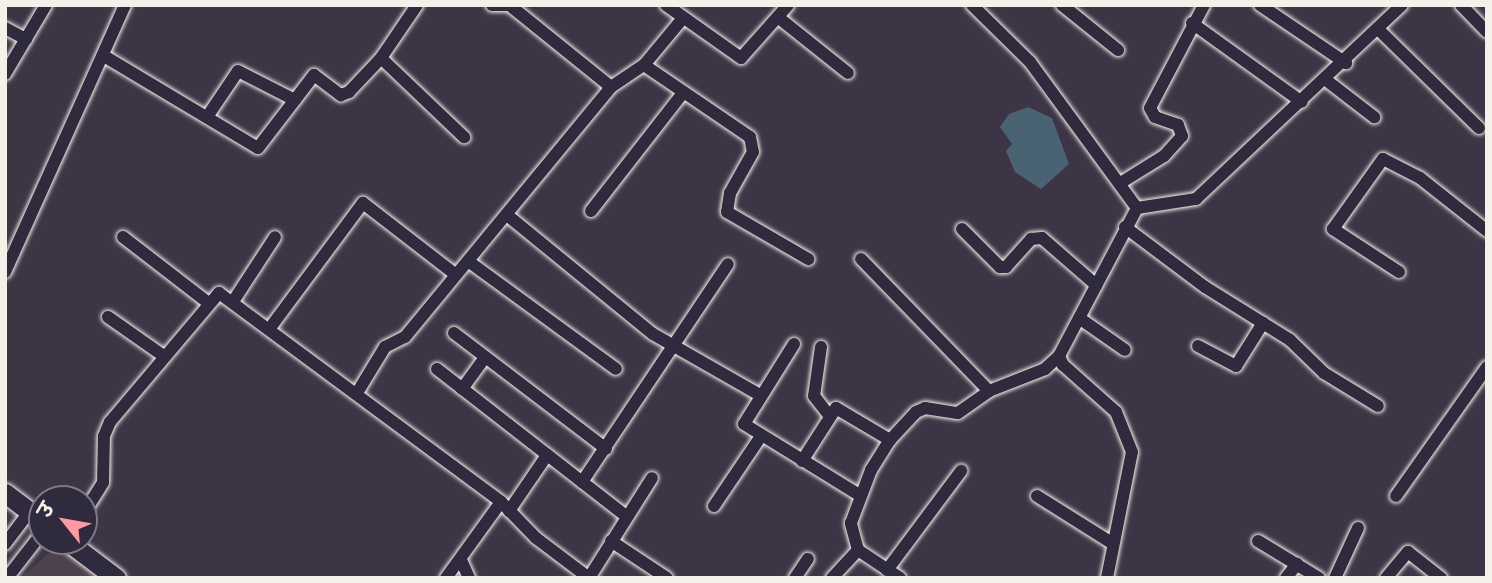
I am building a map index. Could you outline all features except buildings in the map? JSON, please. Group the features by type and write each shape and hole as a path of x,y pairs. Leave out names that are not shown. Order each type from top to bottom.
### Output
{"main road":[{"path":"5,493 28,511"},
{"path":"86,555 116,578"}],"street":[{"path":"5,74 46,5"},
{"path":"5,272 125,5"},
{"path":"104,56 258,148 314,75 344,95 381,58 417,5"},
{"path":"492,5 512,6 611,87"},
{"path":"666,5 741,58 788,5"},
{"path":"972,5 1030,62 1122,182 1137,208"},
{"path":"1062,5 1118,50"},
{"path":"1122,182 1164,156 1182,136 1178,125 1155,117 1150,108 1203,5"},
{"path":"1260,5 1280,11 1346,63"},
{"path":"1137,208 1173,207 1196,200 1346,63 1402,5"},
{"path":"1461,5 1487,32"},
{"path":"357,393 385,347 402,340 611,87 644,65 683,18"},
{"path":"779,18 848,73"},
{"path":"1192,23 1302,102"},
{"path":"5,28 26,39"},
{"path":"1379,30 1479,128"},
{"path":"381,58 464,136"},
{"path":"644,65 755,145 730,193 727,212 808,259"},
{"path":"207,117 238,71 295,100"},
{"path":"1326,80 1374,117"},
{"path":"591,211 683,93"},
{"path":"1399,272 1333,229 1383,159 1420,178 1487,232"},
{"path":"270,328 363,203 456,274"},
{"path":"900,578 858,550 851,523 861,496 890,440 925,408 958,414 989,391 1045,369 1059,356 1082,320 1096,285 1137,208"},
{"path":"507,215 646,329 760,395"},
{"path":"1125,227 1290,340 1324,373 1378,406"},
{"path":"962,229 1006,267 1031,239 1042,238 1096,285"},
{"path":"123,237 207,302"},
{"path":"234,300 275,237"},
{"path":"861,259 989,391"},
{"path":"468,261 616,369"},
{"path":"582,482 676,347 728,264"},
{"path":"98,490 103,482 106,429 162,355 207,302 219,293 234,300 357,393 505,507 589,578 652,478"},
{"path":"108,317 162,355"},
{"path":"1082,320 1125,350"},
{"path":"1198,346 1237,366 1263,323"},
{"path":"454,333 606,449"},
{"path":"794,344 744,424 861,496"},
{"path":"821,346 814,396 828,414"},
{"path":"1059,356 1127,429 1130,465 1107,578"},
{"path":"462,388 485,357"},
{"path":"1396,496 1487,367"},
{"path":"437,369 626,516"},
{"path":"802,461 828,414 843,409 890,440"},
{"path":"714,506 761,436"},
{"path":"446,578 547,455"},
{"path":"887,570 961,471"},
{"path":"1037,496 1112,543"},
{"path":"5,544 28,524"},
{"path":"1335,578 1358,528"},
{"path":"611,541 667,578"},
{"path":"1258,541 1319,578"},
{"path":"6,578 28,550"},
{"path":"831,578 858,550"},
{"path":"1386,578 1408,552 1441,578"},
{"path":"795,578 808,559"},
{"path":"461,560 469,578"},
{"path":"1286,578 1297,565"}],"shaded area":[{"path":"46,555 81,555 113,578 21,578"}],"water":[{"path":"1028,107 1052,118 1069,164 1041,189 1015,172 1006,151 1012,144 1000,127 1009,114"}]}
